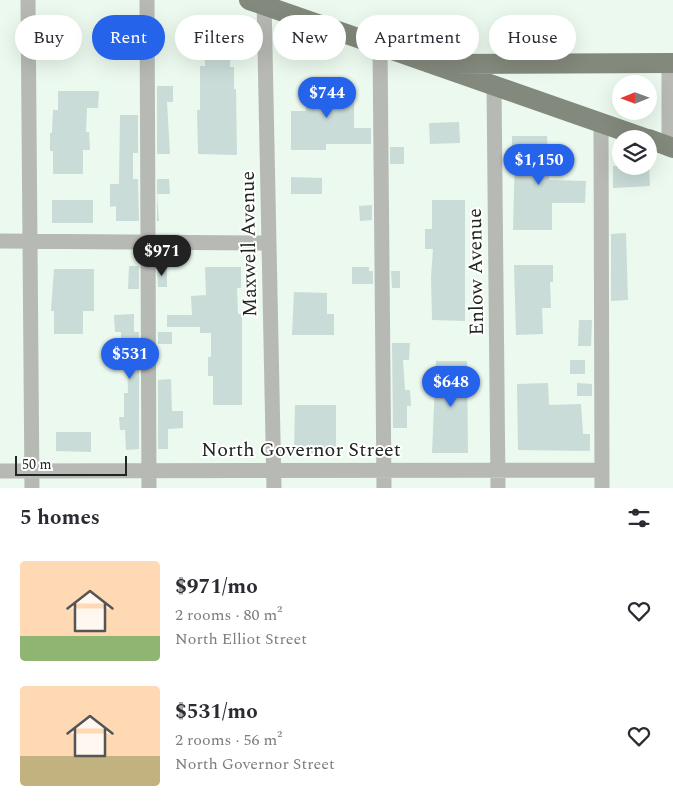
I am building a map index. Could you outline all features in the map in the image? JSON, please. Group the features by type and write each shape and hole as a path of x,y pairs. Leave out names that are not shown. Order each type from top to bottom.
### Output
{"main road":[{"path":"259,2 356,36"},
{"path":"423,60 623,130"},
{"path":"434,64 671,63"},
{"path":"657,142 671,147"}],"street":[{"path":"28,0 32,488"},
{"path":"147,0 149,488"},
{"name":"Maxwell Avenue","path":"259,2 269,243 274,488"},
{"path":"380,60 384,488"},
{"path":"671,63 671,147"},
{"name":"Enlow Avenue","path":"494,86 498,488"},
{"path":"600,122 602,488"},
{"path":"0,241 269,243"},
{"name":"North Governor Street","path":"0,471 601,470"}],"building":[{"path":"205,60 230,60 230,67 234,67 237,155 198,154 197,110 200,110 200,66 205,66"},
{"path":"306,84 354,85 354,128 371,128 371,144 326,144 326,150 291,150 291,111 306,111"},
{"path":"157,86 173,86 173,102 167,102 170,154 157,154"},
{"path":"58,91 99,91 98,108 87,108 86,132 89,132 90,150 83,150 83,174 53,174 53,151 50,151 50,133 52,133 53,110 58,110"},
{"path":"120,115 138,115 138,153 133,153 133,179 138,179 139,221 116,221 116,206 110,207 110,184 119,184"},
{"path":"459,122 460,143 430,144 429,123"},
{"path":"512,136 547,136 549,180 586,181 585,203 552,203 552,230 513,230 515,154 512,154"},
{"path":"390,147 404,147 404,164 390,164"},
{"path":"613,175 649,175 650,186 613,188"},
{"path":"291,177 322,178 322,194 291,194"},
{"path":"157,179 169,179 170,194 157,194"},
{"path":"157,194 159,221 157,221"},
{"path":"52,200 93,200 93,223 52,223"},
{"path":"432,200 465,200 465,321 432,320 431,277 433,249 425,249 425,229 432,229"},
{"path":"372,205 372,220 360,221 359,206"},
{"path":"626,233 628,300 611,301 611,234"},
{"path":"514,265 553,265 553,282 550,282 551,308 542,308 543,334 516,335"},
{"path":"129,266 139,266 139,289 128,289"},
{"path":"157,267 167,267 167,287 158,287"},
{"path":"205,267 241,267 241,288 237,288 238,314 242,314 242,405 213,405 213,376 208,376 208,357 211,357 211,333 200,333 200,327 167,327 167,315 192,315 191,296 206,295"},
{"path":"352,267 369,267 369,271 373,271 373,284 352,284"},
{"path":"54,269 94,269 94,311 83,311 83,334 54,334 54,311 51,311"},
{"path":"391,271 400,271 400,288 392,288"},
{"path":"294,292 327,293 327,314 334,314 334,335 292,335"},
{"path":"134,314 134,332 139,332 139,449 126,450 125,430 120,430 119,417 124,417 124,393 128,393 127,351 121,351 121,332 115,332 114,315"},
{"path":"579,320 592,320 591,346 578,346"},
{"path":"158,332 172,332 172,344 158,344"},
{"path":"392,343 410,343 409,360 403,360 405,390 410,390 411,406 407,406 407,428 393,428"},
{"path":"570,360 585,360 585,374 570,374"},
{"path":"436,361 467,361 468,453 432,453"},
{"path":"171,379 172,411 183,411 183,428 168,429 168,449 158,449 158,380"},
{"path":"548,383 549,405 581,404 583,434 590,434 590,451 518,450 517,384"},
{"path":"577,383 592,384 592,396 577,396"},
{"path":"295,405 336,405 336,453 294,453"},
{"path":"56,432 91,432 91,452 56,451"}]}
